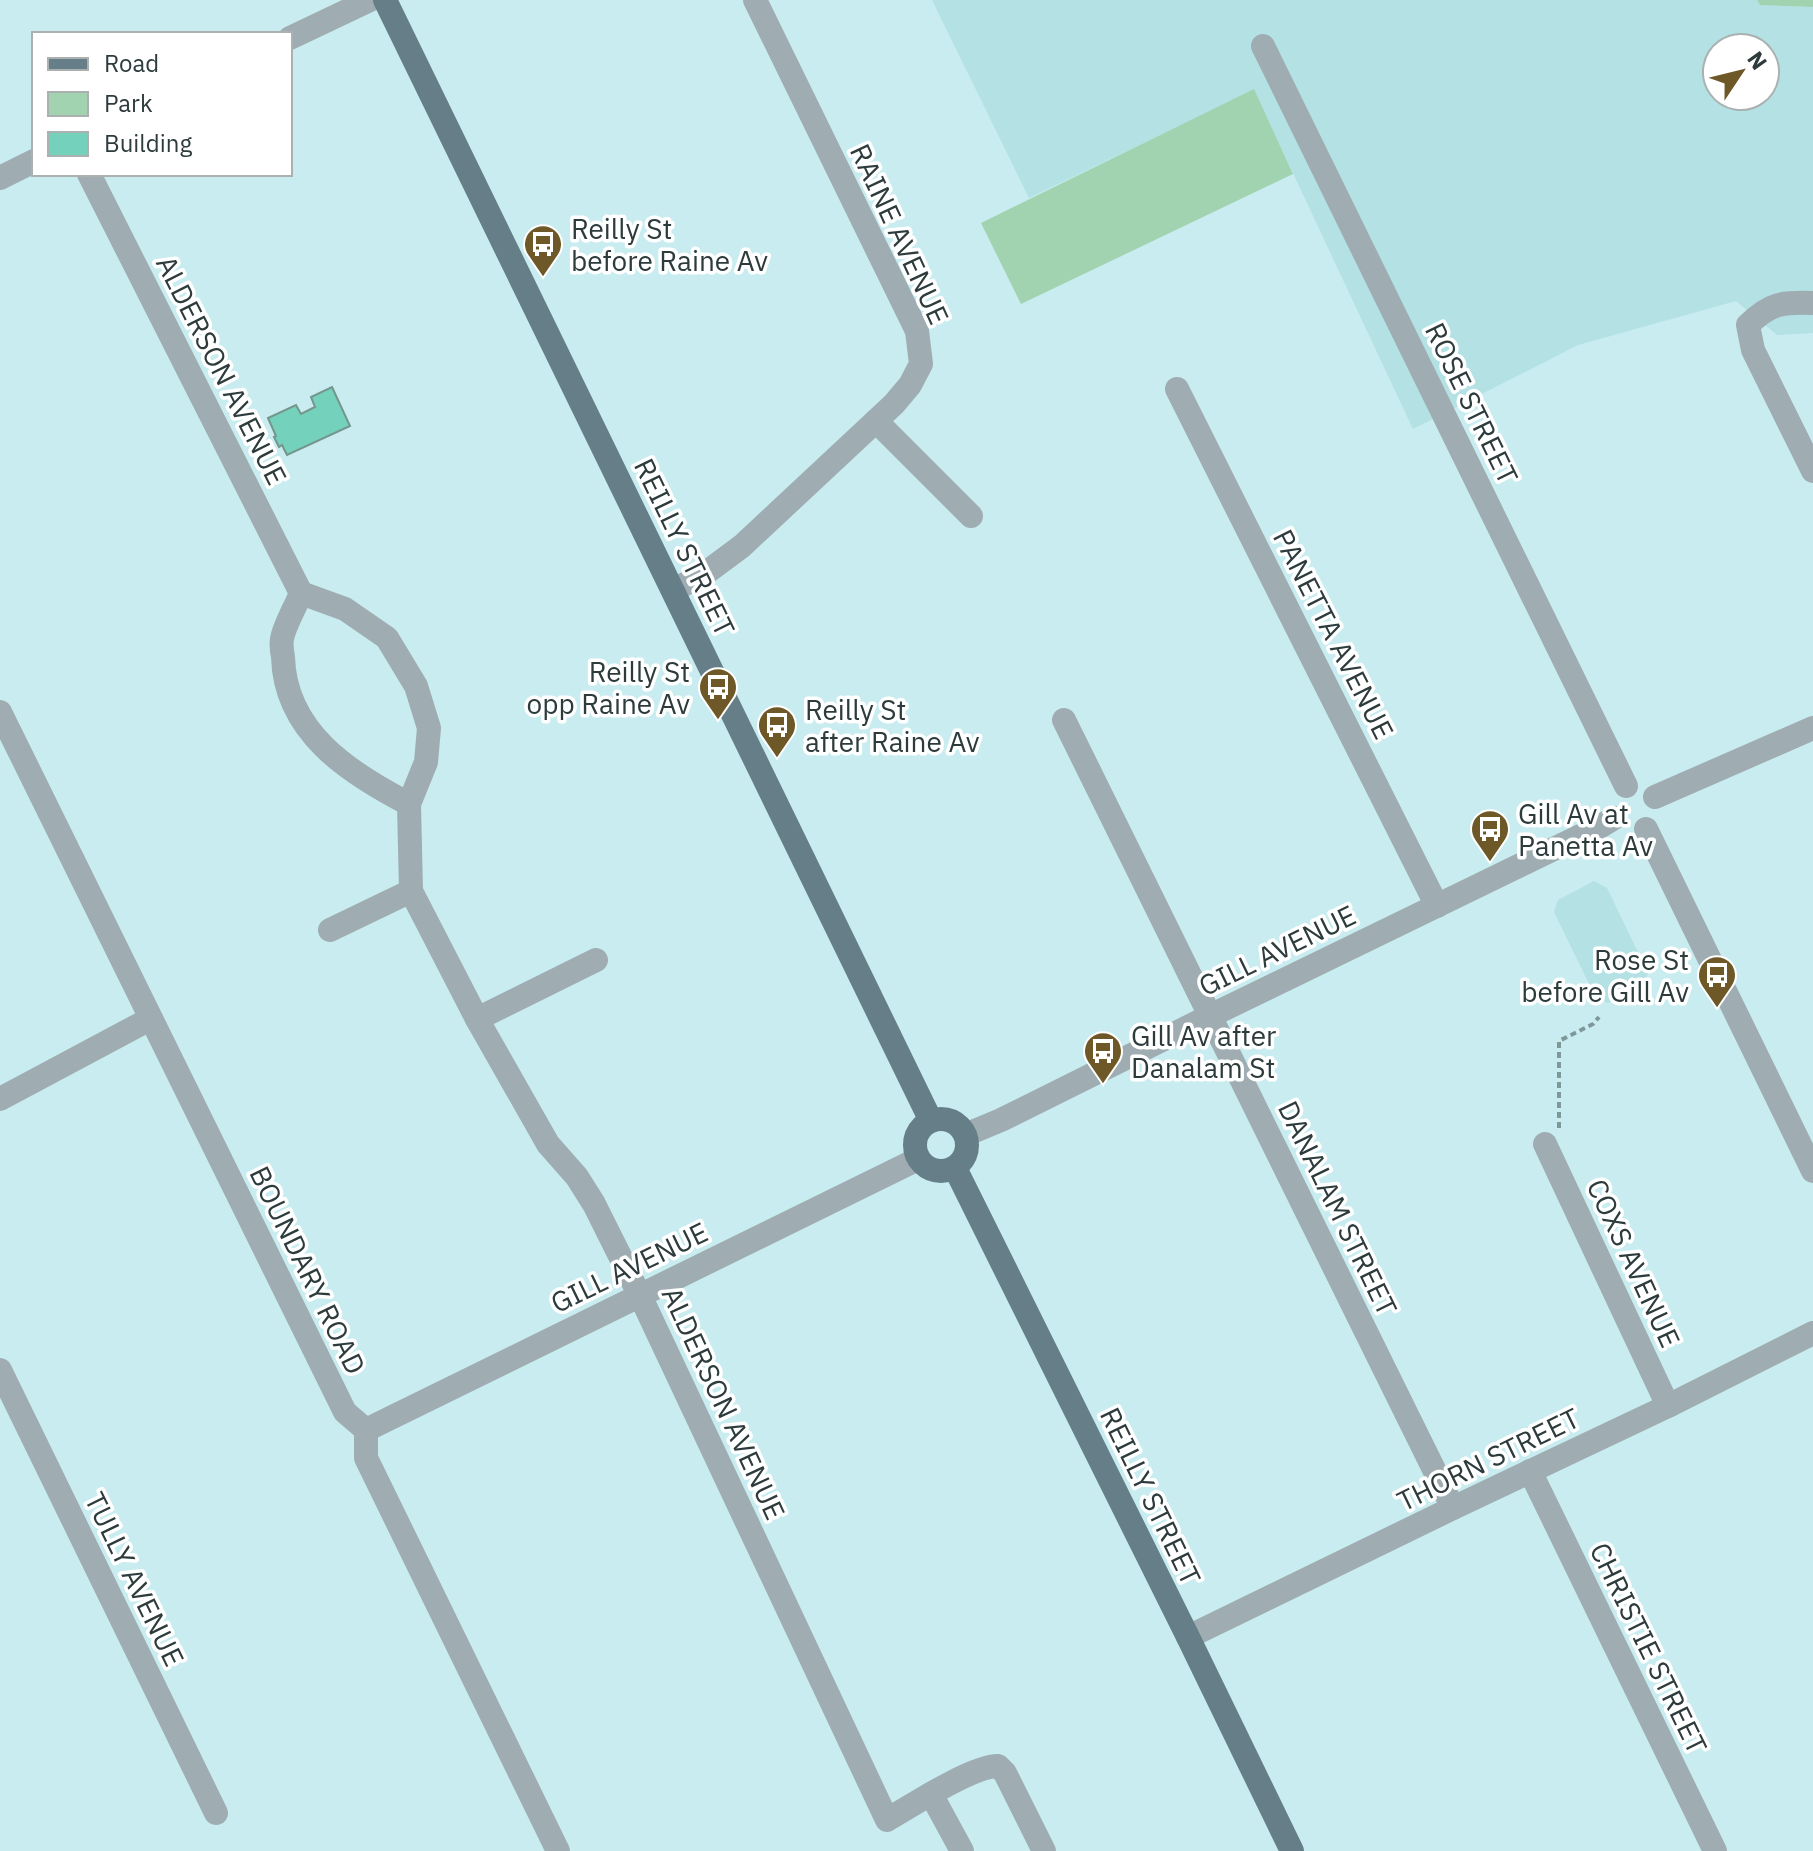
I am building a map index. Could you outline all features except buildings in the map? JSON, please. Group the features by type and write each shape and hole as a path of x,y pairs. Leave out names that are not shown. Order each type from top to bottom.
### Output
{"main road":[{"name":"REILLY STREET","path":"385,0 931,1121"},
{"path":"931,1121 955,1123 965,1135 965,1157 955,1168 930,1170 918,1159 915,1141 924,1125 931,1121"},
{"name":"REILLY STREET","path":"955,1168 1292,1851"}],"street":[{"path":"292,37 370,0"},
{"name":"RAINE AVENUE","path":"673,590 703,575 742,546 894,404 910,385 921,364 917,331 755,0"},
{"name":"ROSE STREET","path":"1263,46 1626,786"},
{"path":"0,178 32,162"},
{"name":"ALDERSON AVENUE","path":"90,176 301,593 345,609 387,638 416,686 429,728 426,762 409,804 411,891 477,1019 548,1144 577,1177 594,1204 640,1295 887,1820 931,1794"},
{"path":"1813,303 1785,302 1761,312 1748,325 1753,350 1813,471"},
{"name":"PANETTA AVENUE","path":"1177,389 1437,906"},
{"path":"876,421 971,516"},
{"path":"301,593 282,638 283,679 294,705 314,738 346,767 409,804"},
{"name":"BOUNDARY ROAD","path":"0,712 345,1412 366,1430"},
{"name":"DANALAM STREET","path":"1064,720 1453,1508"},
{"path":"1655,797 1813,728"},
{"path":"1626,786 1643,786 1655,797 1658,804 1656,819 1646,829 1624,829 1614,818 1612,803 1626,786"},
{"name":"GILL AVENUE","path":"965,1135 1614,818"},
{"path":"1646,829 1813,1171"},
{"path":"330,930 411,891"},
{"path":"477,1019 596,960"},
{"path":"0,1099 150,1019"},
{"name":"COXS AVENUE","path":"1552,1137 1668,1406"},
{"name":"GILL AVENUE","path":"366,1430 918,1159"},
{"name":"THORN STREET","path":"1188,1637 1813,1333"},
{"name":"TULLY AVENUE","path":"0,1370 216,1813"},
{"path":"366,1430 366,1458 558,1851"},
{"name":"CHRISTIE STREET","path":"1530,1471 1715,1851"},
{"path":"962,1851 931,1794 990,1766 998,1766 1005,1773 1044,1851"}],"path":[{"path":"1552,1137 1559,1041 1593,1024 1599,1017"}],"shaded area":[{"path":"932,0 1757,0 1760,5 1813,7 1813,333 1777,335 1736,301 1578,345 1413,429 1254,90 1029,198"},
{"path":"1594,881 1607,888 1648,973 1643,987 1608,1003 1596,998 1554,912 1558,900"}],"green space":[{"path":"1757,0 1813,0 1813,7 1760,5"},
{"path":"1254,89 1293,174 1021,304 981,223"}],"place":[{"name":"Reilly St before Raine Av","path":"543,278"},
{"name":"Reilly St opp Raine Av","path":"718,721"},
{"name":"Reilly St after Raine Av","path":"777,759"},
{"name":"Gill Av at Panetta Av","path":"1490,863"},
{"name":"Rose St before Gill Av","path":"1717,1009"},
{"name":"Gill Av after Danalam St","path":"1103,1085"}]}
